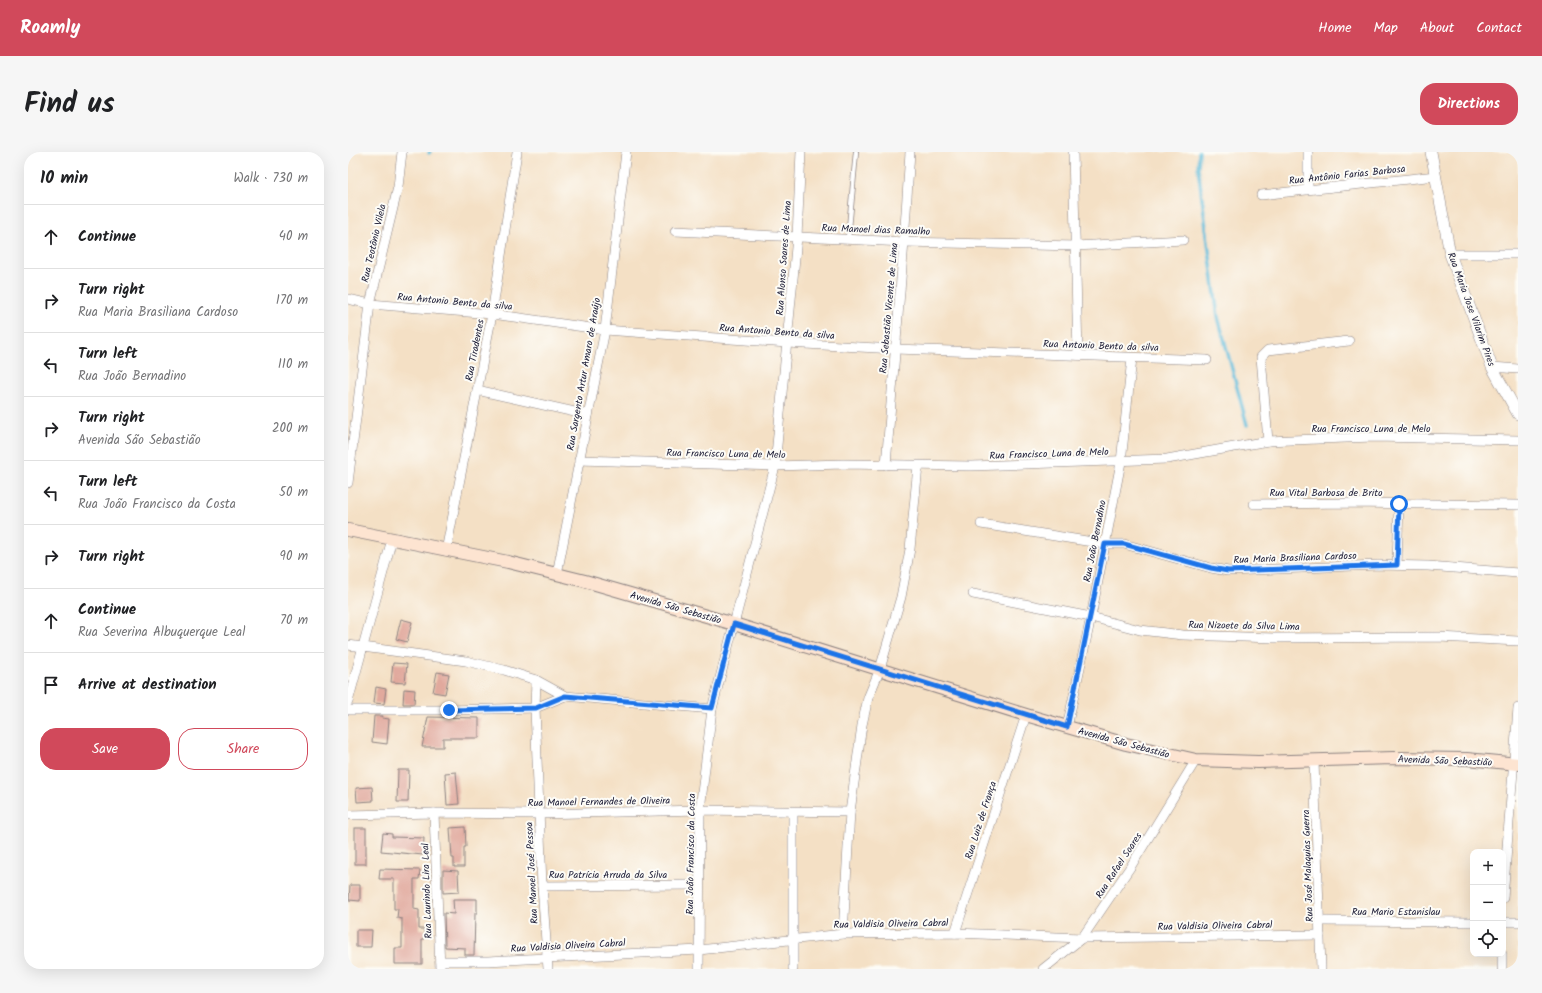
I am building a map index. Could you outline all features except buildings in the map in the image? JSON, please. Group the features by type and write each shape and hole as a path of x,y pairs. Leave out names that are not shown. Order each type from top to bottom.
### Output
{"main road":[{"name":"Avenida São Sebastião","path":"348,530 557,574 592,583 734,624 1026,715 1146,749 1196,760 1258,762 1422,758 1467,759 1516,764"}],"street":[{"name":"Rua Teotônio Vilela","path":"348,483 352,425 370,304 398,187 402,152"},
{"name":"Rua Tiradentes","path":"446,551 492,314 517,152"},
{"name":"Rua Sargento Artur Amaro de Araújo","path":"557,574 605,330 626,152"},
{"name":"Rua Alonso Soares de Lima","path":"734,624 775,466 797,237 801,152"},
{"name":"Rua Sebastião Vicente de Lima","path":"886,465 910,152"},
{"path":"1073,152 1078,355"},
{"path":"1308,152 1308,189"},
{"name":"Rua Maria Jose Vilarim Pires","path":"1431,152 1450,254 1492,367 1518,414"},
{"name":"Rua Antônio Farias Barbosa","path":"1261,195 1436,176"},
{"name":"Rua Manoel dias Ramalho","path":"675,231 904,242 1076,246 1183,240"},
{"path":"1450,254 1518,254"},
{"name":"Rua Antonio Bento da silva","path":"348,300 370,304 492,314 605,330 787,343 895,349 1207,360"},
{"path":"1268,441 1261,357 1268,350 1349,341"},
{"name":"Rua João Bernadino","path":"1067,727 1121,462 1132,358"},
{"path":"1492,367 1518,369"},
{"path":"477,390 588,415"},
{"name":"Rua Francisco Luna de Melo","path":"579,460 775,466 843,464 971,466 1167,460 1268,441 1374,436 1518,440"},
{"path":"843,934 850,812 864,718 868,698 880,669 901,597 910,549 918,466"},
{"name":"Rua Vital Barbosa de Brito","path":"1254,504 1518,505"},
{"path":"1397,565 1399,504"},
{"name":"Rua Maria Brasiliana Cardoso","path":"981,524 1105,544 1124,544 1228,571 1397,565 1518,573"},
{"path":"348,702 392,539"},
{"name":"Rua Nizoete da Silva Lima","path":"973,594 1090,617 1140,630 1213,637 1439,637 1518,641"},
{"name":"Rua João Francisco da Costa","path":"700,969 700,810 712,708 734,624"},
{"path":"348,645 466,661 504,670 536,680 565,696 712,708"},
{"name":"Rua Manoel José Pessoa","path":"536,680 539,814 548,969"},
{"path":"348,710 536,708 565,696"},
{"path":"1504,885 1516,764 1518,708"},
{"name":"Rua Luiz de França","path":"955,933 1026,715"},
{"name":"Rua Rafael Soares","path":"1044,969 1082,938 1131,866 1196,760"},
{"name":"Rua José Malaquias Guerra","path":"1314,761 1321,969"},
{"name":"Rua Manoel Fernandes de Oliveira","path":"348,815 434,813 539,814 700,810 850,812"},
{"path":"793,812 794,969"},
{"name":"Rua Laurindo Lira Leal","path":"434,813 440,965"},
{"name":"Rua Patrícia Arruda da Silva","path":"542,886 699,885"},
{"name":"Rua Mario Estanislau","path":"1320,922 1470,922"},
{"path":"1506,922 1518,922"},
{"name":"Rua Valdisia Oliveira Cabral","path":"440,965 488,961 699,950 843,934 955,933 1082,938 1320,935"},
{"path":"1502,957 1502,969"}],"lane":[{"path":"848,239 856,152"}],"waterway":[{"path":"1199,152 1198,168 1218,317 1247,425"}],"route":[{"path":"449,710 536,708 565,696 712,708 734,624 1067,727 1105,544 1124,544 1187,562 1228,571 1378,564 1397,565 1399,504"}]}
